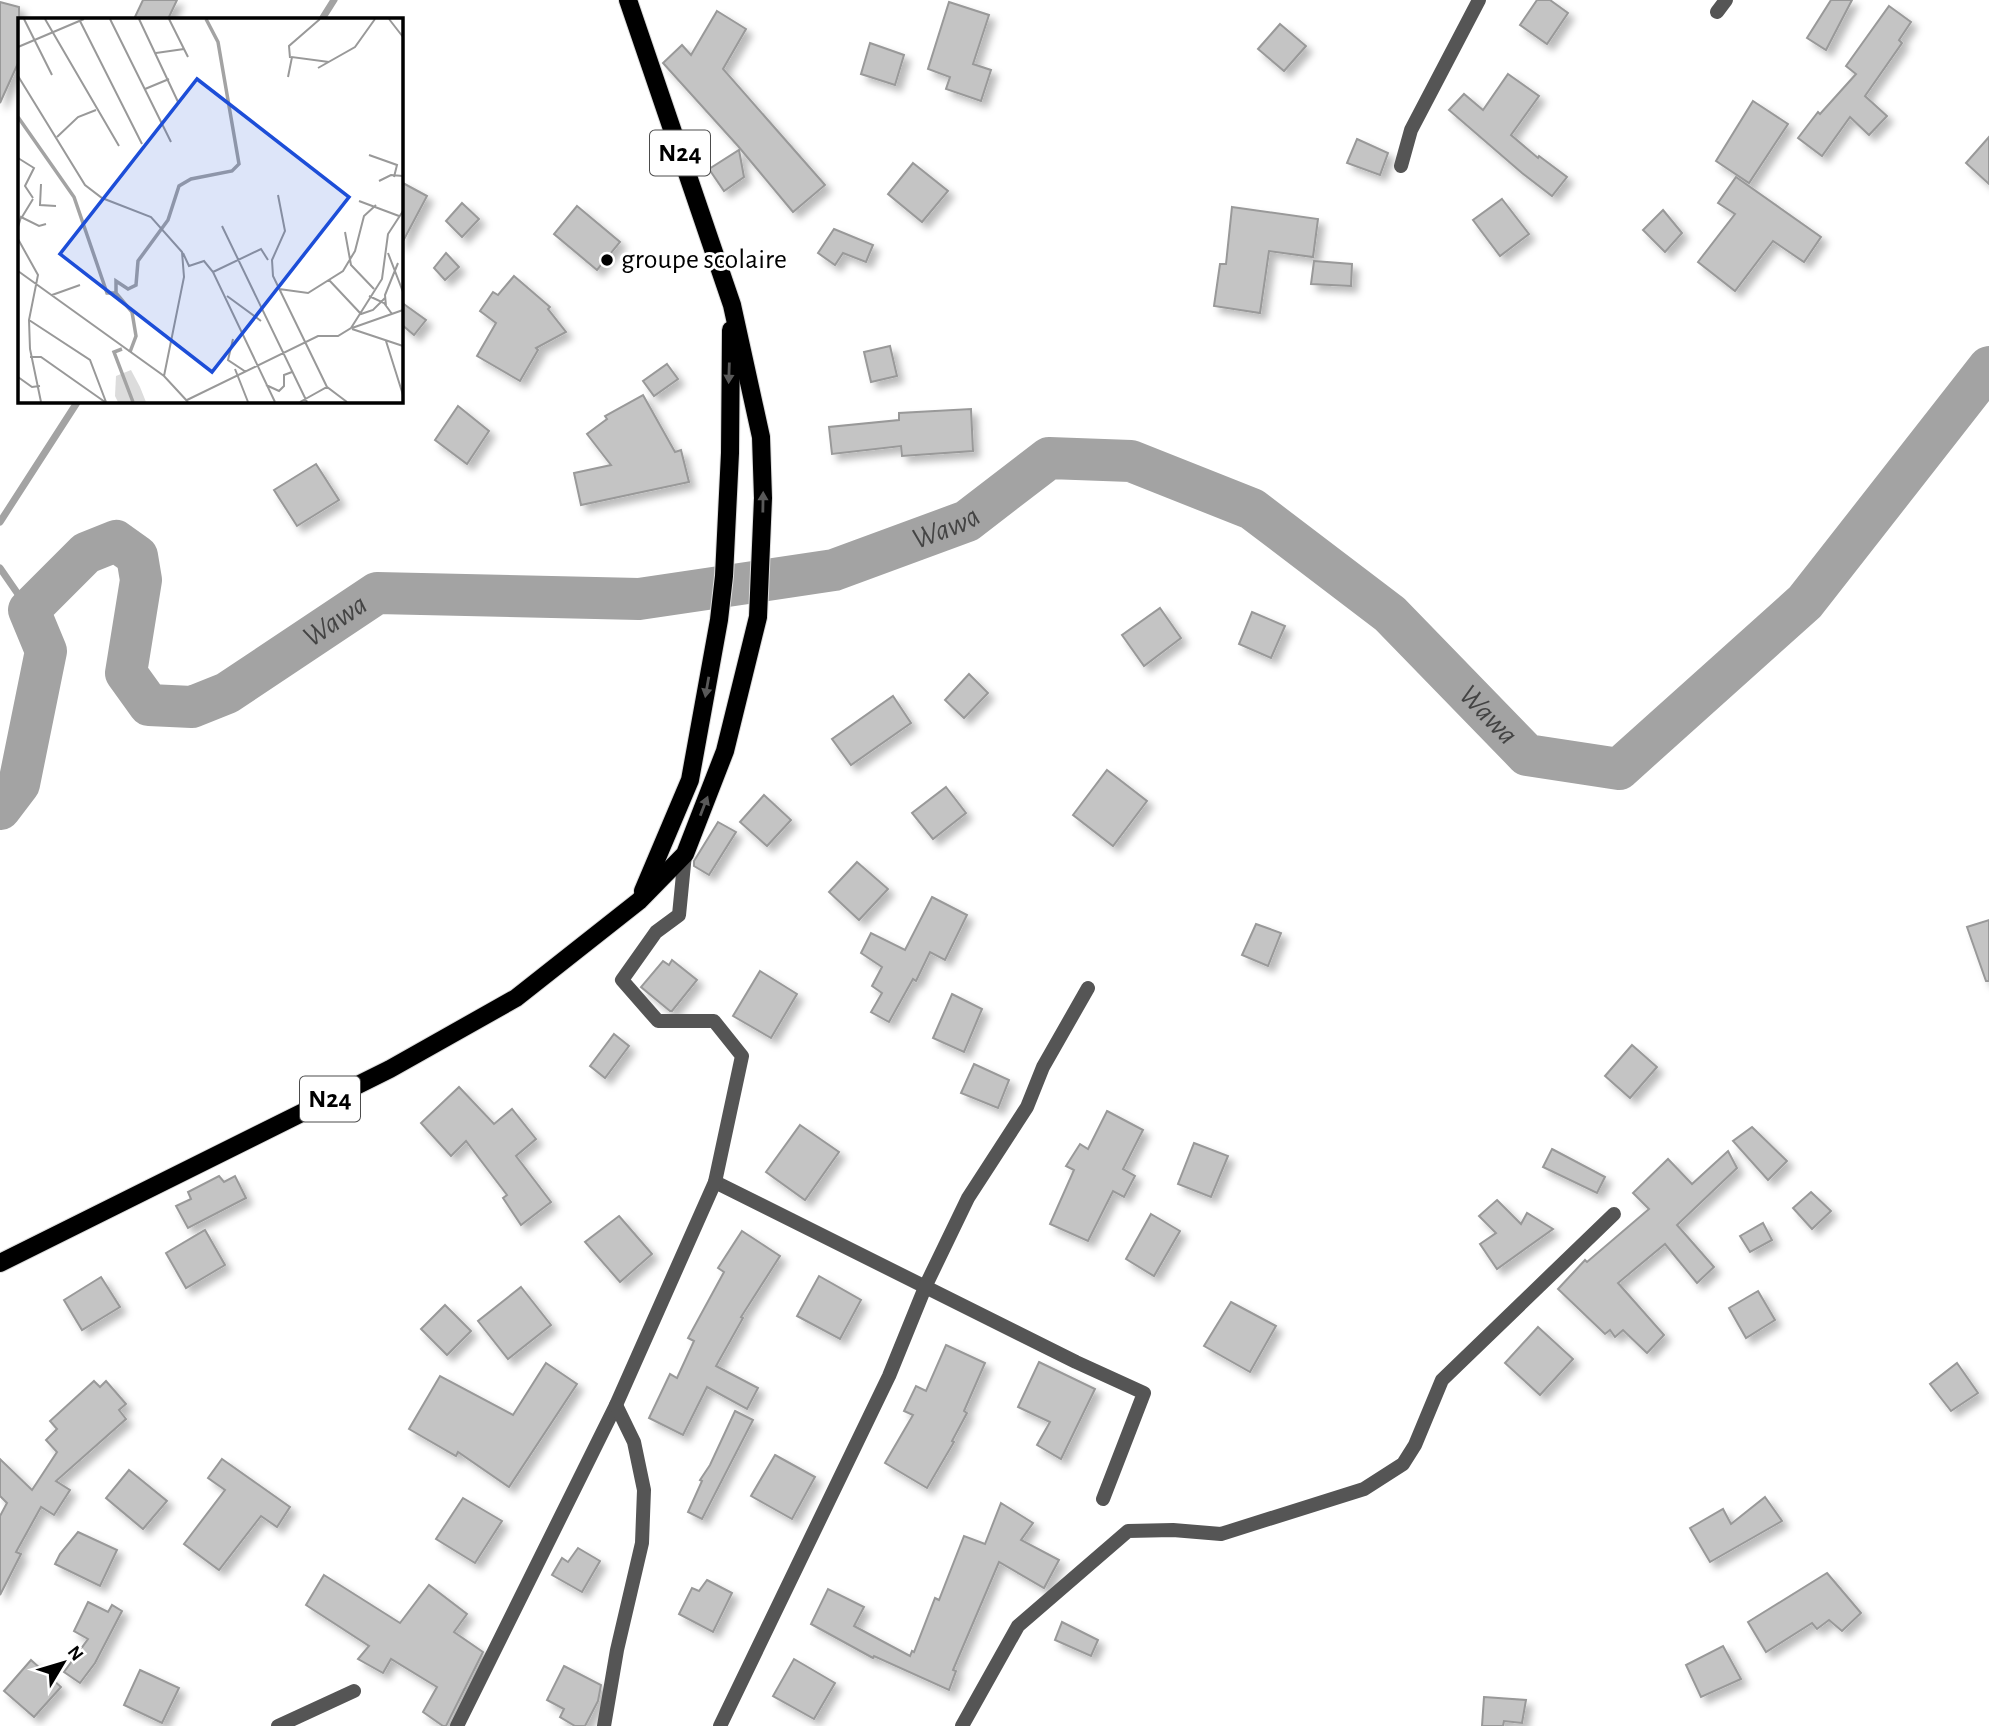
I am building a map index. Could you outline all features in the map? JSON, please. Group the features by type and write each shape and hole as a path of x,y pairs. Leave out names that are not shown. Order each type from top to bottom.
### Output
{"main road":[{"name":"N24","path":"0,1263 390,1069 516,999 639,901 685,854 725,751 758,617 763,498 761,437 732,305 628,0"},
{"name":"N24","path":"639,901 690,780 719,620 730,453 732,305"}],"street":[{"path":"1401,166 1411,130 1479,0"},
{"path":"457,1726 615,1405 715,1182 742,1056 714,1021 658,1021 622,981 656,932 679,915 685,854"},
{"path":"720,1726 889,1376 926,1285 968,1198 1027,1107 1042,1067 1088,988"},
{"path":"715,1182 1076,1362 1144,1393 1104,1499"},
{"path":"961,1726 1018,1626 1128,1531 1174,1530 1221,1534 1364,1489 1403,1464 1415,1445 1442,1380 1614,1214"},
{"path":"604,1726 617,1650 642,1542 644,1490 635,1441 615,1405"},
{"path":"278,1726 354,1691"}],"building":[{"path":"143,0 177,0 168,18 134,18"},
{"path":"1537,0 1550,0 1568,13 1547,44 1520,25"},
{"path":"1831,0 1852,0 1826,50 1807,38"},
{"path":"0,2 19,7 19,18 18,63 0,103"},
{"path":"949,2 989,15 973,64 991,70 981,101 946,89 950,77 928,69"},
{"path":"1889,6 1911,22 1899,40 1902,43 1865,96 1887,116 1869,135 1850,117 1822,156 1798,138 1818,112 1820,114 1856,74 1846,66"},
{"path":"717,11 746,29 723,69 825,185 793,212 663,63 682,45 691,55"},
{"path":"1280,24 1306,46 1284,71 1258,49"},
{"path":"870,43 904,55 895,85 861,74"},
{"path":"1508,74 1539,96 1511,135 1538,158 1539,156 1567,177 1552,196 1449,110 1464,94 1483,110"},
{"path":"1753,101 1788,124 1749,183 1716,161"},
{"path":"1989,137 1989,184 1966,163"},
{"path":"1357,139 1388,153 1380,175 1347,163"},
{"path":"739,150 744,177 724,191 709,169"},
{"path":"913,163 948,191 922,222 888,194"},
{"path":"1736,177 1821,237 1804,262 1773,241 1735,291 1698,262 1735,214 1718,203"},
{"path":"402,183 427,196 402,243"},
{"path":"1502,199 1529,234 1500,256 1473,220"},
{"path":"462,203 479,219 462,237 446,221"},
{"path":"577,206 620,242 597,270 554,234"},
{"path":"1232,207 1318,219 1313,257 1269,251 1260,313 1214,306 1220,264 1226,264"},
{"path":"1663,210 1682,233 1665,252 1643,230"},
{"path":"834,229 873,245 866,262 843,253 835,265 818,253"},
{"path":"446,253 459,267 445,280 434,268"},
{"path":"1314,261 1352,264 1351,286 1311,284"},
{"path":"514,276 550,307 548,309 566,332 536,348 538,350 520,381 477,356 496,323 480,311 493,292 498,295"},
{"path":"402,303 426,320 414,335 402,325"},
{"path":"890,346 897,376 871,382 864,352"},
{"path":"667,364 678,379 654,396 643,381"},
{"path":"643,395 675,452 681,450 689,482 581,505 574,473 611,465 587,434 607,419 605,416"},
{"path":"458,406 489,431 467,464 435,440"},
{"path":"971,409 973,451 902,456 901,446 832,454 829,427 899,420 899,413"},
{"path":"316,464 339,500 297,526 274,490"},
{"path":"1160,608 1181,638 1144,666 1122,635"},
{"path":"1252,612 1285,626 1271,658 1239,644"},
{"path":"969,674 988,693 964,718 945,700"},
{"path":"893,696 911,723 851,765 832,739"},
{"path":"1107,770 1147,801 1113,846 1073,815"},
{"path":"946,787 966,813 933,839 912,813"},
{"path":"764,795 791,820 767,846 740,822"},
{"path":"718,822 736,832 709,875 694,866 694,861"},
{"path":"857,862 888,889 859,920 829,892"},
{"path":"932,897 967,915 945,960 930,952 916,981 913,979 889,1022 871,1012 882,993 872,986 882,967 861,953 871,933 905,950"},
{"path":"1989,920 1989,981 1986,981 1967,927"},
{"path":"1256,924 1281,933 1268,966 1242,955"},
{"path":"672,960 697,980 670,1011 641,987 663,961 669,965"},
{"path":"760,971 797,994 771,1038 733,1016"},
{"path":"952,994 982,1009 964,1052 933,1038"},
{"path":"614,1034 629,1046 605,1078 590,1066"},
{"path":"1632,1045 1657,1067 1630,1098 1605,1076"},
{"path":"974,1064 1009,1080 998,1108 961,1093"},
{"path":"459,1087 494,1124 512,1109 536,1139 516,1156 551,1202 521,1225 503,1198 507,1195 466,1141 451,1156 421,1123"},
{"path":"1107,1111 1143,1130 1123,1169 1135,1176 1124,1197 1113,1191 1088,1241 1050,1224 1074,1170 1066,1166 1080,1144 1088,1149"},
{"path":"800,1125 839,1152 805,1200 766,1172"},
{"path":"1752,1127 1787,1161 1768,1180 1733,1141"},
{"path":"1194,1143 1228,1156 1211,1197 1178,1184"},
{"path":"1552,1149 1605,1177 1597,1193 1543,1167"},
{"path":"1728,1151 1737,1168 1677,1225 1714,1267 1697,1283 1665,1244 1618,1283 1664,1335 1647,1353 1623,1330 1615,1337 1610,1330 1605,1334 1558,1289 1585,1260 1587,1262 1649,1209 1633,1193 1668,1159 1692,1184"},
{"path":"219,1176 224,1182 235,1176 246,1198 188,1228 176,1206 191,1199 188,1192"},
{"path":"1811,1192 1831,1211 1812,1229 1793,1208"},
{"path":"1497,1200 1521,1224 1527,1213 1553,1229 1497,1269 1480,1244 1496,1233 1479,1216"},
{"path":"1151,1214 1180,1231 1154,1276 1126,1259"},
{"path":"619,1216 652,1254 620,1282 585,1242"},
{"path":"1763,1223 1772,1240 1750,1252 1740,1236"},
{"path":"205,1230 225,1265 186,1288 166,1253"},
{"path":"742,1231 780,1256 741,1317 743,1318 716,1366 758,1388 747,1409 707,1387 683,1435 649,1418 670,1374 677,1378 694,1341 688,1338 724,1272 718,1268"},
{"path":"819,1276 861,1300 840,1339 797,1316"},
{"path":"101,1277 120,1307 82,1330 64,1300"},
{"path":"521,1287 551,1325 508,1359 478,1321"},
{"path":"1758,1291 1775,1320 1746,1338 1729,1308"},
{"path":"1231,1302 1276,1326 1250,1372 1204,1346"},
{"path":"445,1305 471,1331 447,1355 421,1329"},
{"path":"1538,1327 1573,1359 1540,1395 1505,1363"},
{"path":"946,1345 985,1363 964,1411 967,1413 952,1441 954,1442 927,1488 885,1463 913,1415 904,1411 916,1386 926,1391"},
{"path":"1039,1362 1095,1389 1061,1459 1037,1445 1050,1422 1018,1407"},
{"path":"546,1363 577,1384 509,1487 458,1452 456,1456 409,1429 440,1376 513,1415"},
{"path":"1957,1363 1978,1393 1951,1411 1930,1384"},
{"path":"94,1381 100,1387 106,1381 126,1404 119,1410 126,1419 56,1481 70,1490 54,1515 41,1507 16,1552 21,1554 0,1595 0,1516 7,1503 0,1496 0,1459 32,1490 57,1452 46,1440 57,1429 50,1421"},
{"path":"735,1411 753,1420 702,1519 688,1512 702,1481 700,1480 710,1465"},
{"path":"775,1455 815,1477 792,1519 751,1496"},
{"path":"222,1459 290,1507 277,1527 261,1516 219,1570 184,1544 225,1490 208,1478"},
{"path":"129,1470 167,1501 143,1529 106,1498"},
{"path":"1765,1497 1782,1521 1710,1562 1690,1528 1723,1509 1731,1524"},
{"path":"463,1498 502,1521 475,1563 436,1539"},
{"path":"1001,1503 1033,1523 1021,1540 1059,1560 1044,1588 999,1562 953,1670 956,1671 949,1690 874,1656 873,1658 811,1624 828,1589 864,1607 854,1626 910,1656 935,1598 939,1600 964,1536 985,1544"},
{"path":"78,1532 117,1550 100,1586 55,1564"},
{"path":"578,1548 600,1561 582,1592 552,1575 562,1558 568,1562"},
{"path":"1827,1573 1861,1613 1842,1631 1829,1620 1817,1629 1812,1623 1766,1652 1748,1622"},
{"path":"324,1575 400,1623 429,1585 467,1614 454,1632 483,1652 446,1726 423,1712 437,1687 391,1659 383,1673 358,1659 369,1646 306,1605"},
{"path":"707,1580 732,1593 713,1632 679,1614 692,1588 699,1591"},
{"path":"88,1602 108,1612 112,1605 122,1611 95,1663 80,1683 64,1672 88,1639 74,1631"},
{"path":"1062,1622 1098,1640 1091,1656 1055,1640"},
{"path":"1723,1646 1741,1679 1701,1697 1686,1665"},
{"path":"794,1659 835,1683 814,1719 773,1696"},
{"path":"31,1660 61,1687 34,1717 4,1691"},
{"path":"564,1666 601,1685 598,1701 585,1726 575,1726 560,1717 564,1709 547,1700"},
{"path":"140,1670 179,1688 162,1723 124,1705"},
{"path":"1484,1697 1526,1700 1522,1723 1504,1721 1503,1726 1482,1726"}],"waterway":[{"path":"323,18 334,0"},
{"name":"Wawa","path":"0,809 19,784 46,651 29,610 86,553 116,541 137,556 141,580 126,673 149,705 192,707 227,693 377,593 639,599 834,570 967,521 1049,458 1131,461 1252,509 1390,614 1527,755 1619,769 1805,602 1989,367"},
{"path":"0,522 77,402"},
{"path":"0,568 29,610"}],"place":[{"name":"groupe scolaire","path":"607,260"}]}
